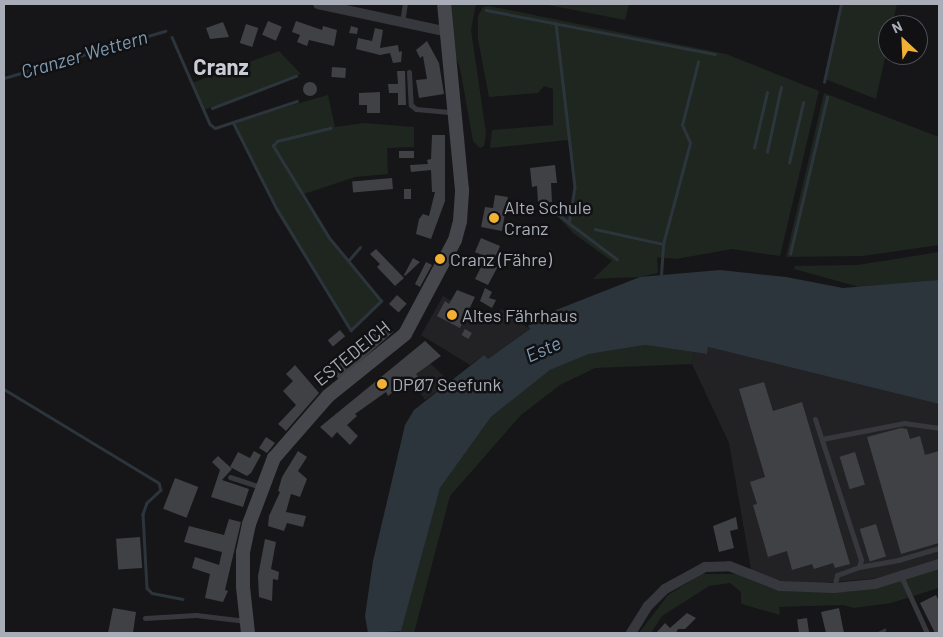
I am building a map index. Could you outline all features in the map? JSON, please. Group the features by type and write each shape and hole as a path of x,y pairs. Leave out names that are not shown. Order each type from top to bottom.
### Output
{"street":[{"path":"318,4 444,31"},
{"name":"ESTEDEICH","path":"247,627 244,552 262,487 274,458 318,406 396,344 411,325 455,240 460,221 462,190 457,112 444,31 444,4"},
{"path":"631,633 648,606 665,589 705,567 730,566 763,581 792,588 834,588 865,586 939,564"}],"lane":[{"path":"402,22 405,4"},
{"path":"409,72 411,105 416,109 457,112"},
{"path":"815,419 861,560 859,567"},
{"path":"822,439 904,423 939,428"},
{"path":"230,477 262,487"},
{"path":"834,588 837,575 859,567 886,563 939,548"},
{"path":"901,576 928,633"},
{"path":"145,618 196,614 247,627"}],"shaded area":[{"path":"449,4 476,4 471,30 486,133 484,146 480,148 473,141 460,68 451,45"},
{"path":"543,4 629,4 625,20"},
{"path":"841,4 897,4 894,15 878,15 878,65 883,65 876,99 825,79"},
{"path":"489,6 726,54 819,91 780,256 732,249 676,259 657,257 658,273 640,277 593,279 612,261 573,233 550,208 573,205 575,189 568,140 490,148 492,130 553,125 553,89 544,86 538,93 489,97 478,39 478,16 483,7"},
{"path":"279,51 301,74 204,110 192,83"},
{"path":"824,93 939,137 939,245 863,256 786,257"},
{"path":"328,95 335,127 364,123 414,127 414,147 387,148 388,174 355,177 301,195 329,238 381,301 351,330 277,209 233,122"},
{"path":"939,252 939,280 919,283 863,288 794,269 795,266 858,265"},
{"path":"443,296 492,324 501,309 530,329 488,359 484,355 470,365 421,335"},
{"path":"645,345 694,352 692,364 595,368 560,385 521,415 450,496 414,633 399,633 440,488 491,417 550,370 589,354"},
{"path":"708,347 939,404 939,560 878,578 803,585 752,575 729,443 692,364 694,352 706,354"},
{"path":"415,349 450,382 425,400 399,363"},
{"path":"939,568 939,588 891,603 854,608 843,605 779,607 780,615 741,603 741,592 730,583 709,586 662,616 651,633 639,633 668,595 702,574 743,574 784,591 845,592 881,587"}],"water":[{"name":"Este","path":"720,270 786,277 843,288 939,280 939,404 708,347 707,354 645,345 589,354 550,370 491,417 440,488 401,631 368,633 365,616 373,561 405,425 414,410 484,355 488,359 530,329 528,326 556,310 640,277"}],"building":[{"path":"268,21 282,27 276,41 262,35"},
{"path":"296,21 322,30 323,26 337,30 334,46 309,40 307,46 297,42 300,35 292,32"},
{"path":"223,22 229,37 210,39 206,28"},
{"path":"246,24 258,28 252,47 240,43"},
{"path":"351,26 358,28 357,34 349,33"},
{"path":"375,28 383,30 380,48 398,45 399,52 402,51 401,62 393,63 390,53 380,55 356,49 358,38 372,41"},
{"path":"427,41 439,63 444,94 419,98 416,80 427,79 423,56 420,58 416,50"},
{"path":"332,67 346,68 345,78 331,77"},
{"path":"397,71 405,71 406,105 398,105 398,93 389,93 388,84 398,84"},
{"path":"310,82 315,84 317,89 315,94 310,96 305,94 303,89 305,84"},
{"path":"380,92 380,113 367,113 367,105 359,105 359,93"},
{"path":"432,135 445,135 445,201 431,239 416,234 419,219 423,214 429,216 435,192 432,192 431,170 411,172 410,165 428,164 427,160 431,159"},
{"path":"399,151 414,151 414,158 399,158"},
{"path":"555,165 557,183 551,183 552,202 538,203 537,186 532,187 530,168"},
{"path":"392,178 393,189 353,192 352,181"},
{"path":"404,189 411,189 411,199 404,199"},
{"name":"Alte Schule Cranz","path":"495,195 508,197 502,231 481,227 485,207 493,208"},
{"path":"481,238 500,246 494,261 497,268 488,285 475,279 486,257 475,252"},
{"path":"376,249 404,278 395,286 377,267 380,264 370,254"},
{"path":"413,258 420,262 405,276 404,275"},
{"path":"426,262 432,265 420,287 415,284"},
{"path":"485,288 492,292 489,298 496,300 492,308 480,301"},
{"path":"457,290 475,297 460,328 437,316 445,301 449,304"},
{"path":"397,295 407,304 399,313 389,304"},
{"path":"385,323 393,332 340,380 331,371"},
{"path":"465,329 472,333 468,339 462,335"},
{"path":"340,330 345,336 333,346 328,340"},
{"path":"425,341 441,356 416,374 421,380 410,387 402,376 391,384 393,392 388,396 386,392 355,414 357,416 347,425 358,436 350,445 337,432 332,438 320,427"},
{"path":"295,365 319,393 286,431 278,424 296,405 283,391 293,381 286,374"},
{"path":"764,382 773,411 802,402 850,564 835,568 833,563 814,569 812,564 792,570 787,551 768,557 753,505 757,504 750,482 765,477 739,389"},
{"path":"901,428 907,429 910,439 920,436 925,455 939,451 939,543 901,554 867,437"},
{"path":"266,437 275,443 267,453 259,448"},
{"path":"254,451 261,455 251,473 247,476 230,467 238,452 250,458"},
{"path":"298,451 307,457 298,471 307,479 300,497 291,494 286,512 306,516 303,527 287,523 284,531 268,526 269,516 280,492 278,491 282,477"},
{"path":"855,452 865,485 850,489 840,457"},
{"path":"218,456 232,469 222,480 249,489 243,507 211,497 220,470 212,462"},
{"path":"175,478 198,487 187,518 163,509"},
{"path":"736,517 738,529 730,531 734,548 719,552 713,526"},
{"path":"229,519 241,522 225,590 228,591 223,602 205,598 210,574 192,568 195,557 219,565 222,552 184,542 189,526 224,535"},
{"path":"876,524 886,557 870,561 860,529"},
{"path":"140,537 142,568 118,570 116,539"},
{"path":"265,539 276,542 271,569 279,572 278,580 273,579 272,601 259,597 258,576"},
{"path":"936,595 939,601 939,633 935,633 920,603"},
{"path":"113,608 136,612 133,633 108,633"},
{"path":"839,608 844,633 826,633 821,612"},
{"path":"687,613 696,618 685,629 678,629 676,633 656,633 665,623 670,628"},
{"path":"807,618 809,633 799,633 797,619"}],"waterway":[{"path":"824,82 841,4"},
{"path":"486,10 715,54"},
{"path":"556,23 575,187 569,223 617,259"},
{"name":"Cranzer Wettern","path":"4,78 165,31"},
{"name":"Cranzer Wettern","path":"172,37 210,124 215,128 297,101"},
{"path":"661,275 663,244 690,143 682,125 698,62"},
{"path":"212,108 296,76"},
{"path":"767,152 781,87"},
{"path":"754,148 767,92"},
{"path":"790,254 827,97"},
{"path":"789,163 803,103"},
{"path":"233,122 277,209 351,330 381,301 329,238 273,146 277,141 330,128"},
{"path":"550,208 569,223"},
{"path":"595,229 663,244"},
{"path":"348,261 360,247"},
{"path":"4,389 159,483 161,490 147,503 143,514 147,588 152,593 182,599"},
{"path":"878,633 884,630"}],"place":[{"name":"Alte Schule Cranz","path":"494,218"},
{"name":"Cranz (Fähre)","path":"440,259"},
{"name":"Altes Fährhaus","path":"452,315"},
{"name":"DPØ7 Seefunk","path":"382,384"}],"district":[{"name":"Cranz","path":"221,67"}]}
